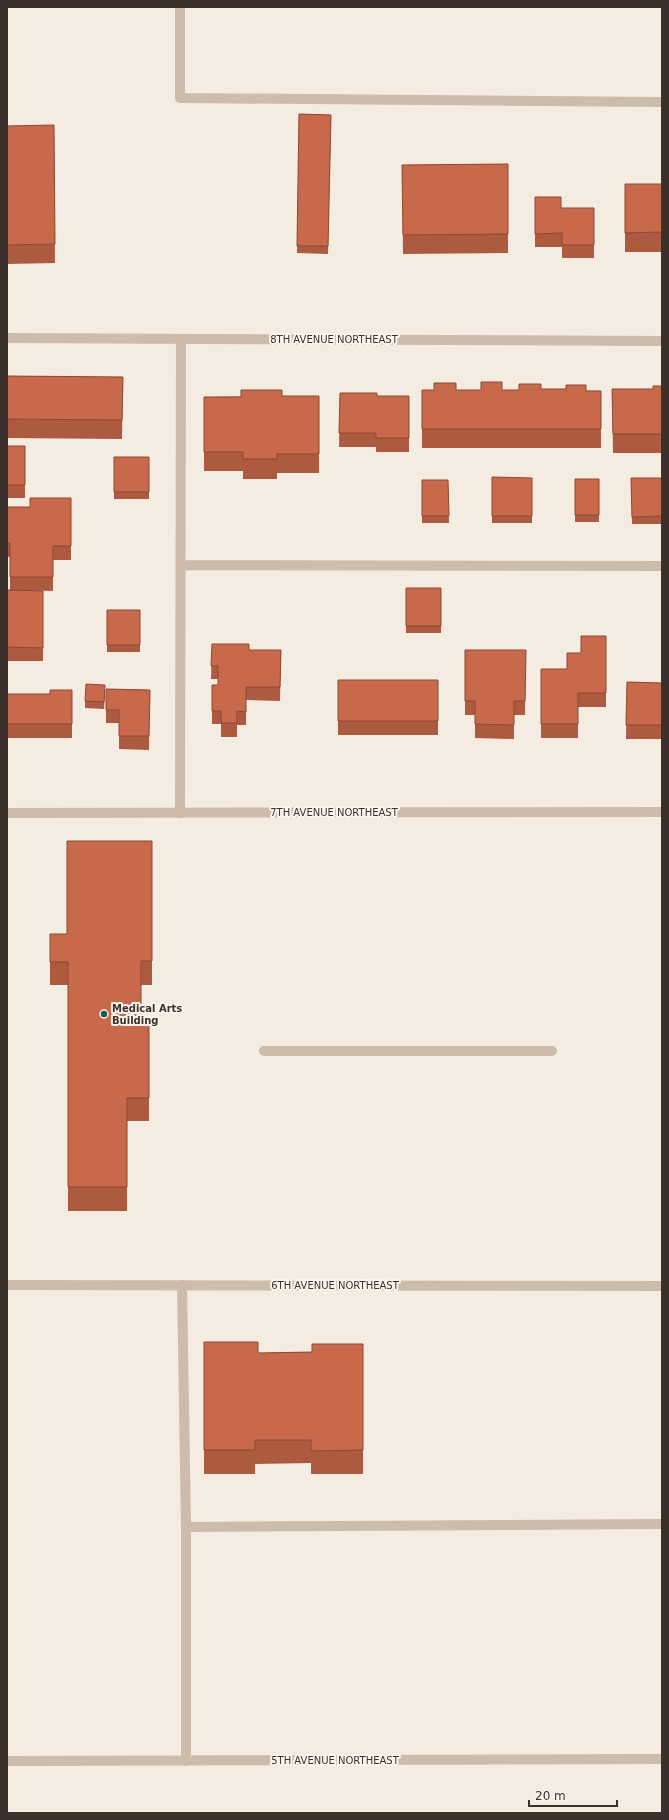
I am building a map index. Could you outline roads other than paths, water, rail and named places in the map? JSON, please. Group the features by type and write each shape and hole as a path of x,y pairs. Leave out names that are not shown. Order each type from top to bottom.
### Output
{"street":[{"path":"180,7 180,98 662,102"},
{"name":"8TH AVENUE NORTHEAST","path":"7,338 662,341"},
{"path":"180,812 181,339"},
{"path":"181,565 662,566"},
{"name":"7TH AVENUE NORTHEAST","path":"7,813 662,812"},
{"path":"264,1051 552,1051"},
{"name":"6TH AVENUE NORTHEAST","path":"7,1285 662,1286"},
{"path":"182,1285 186,1527 186,1761"},
{"path":"186,1527 662,1524"},
{"name":"5TH AVENUE NORTHEAST","path":"7,1761 662,1759"}],"place":[{"name":"Medical Arts Building","path":"104,1014"}]}
